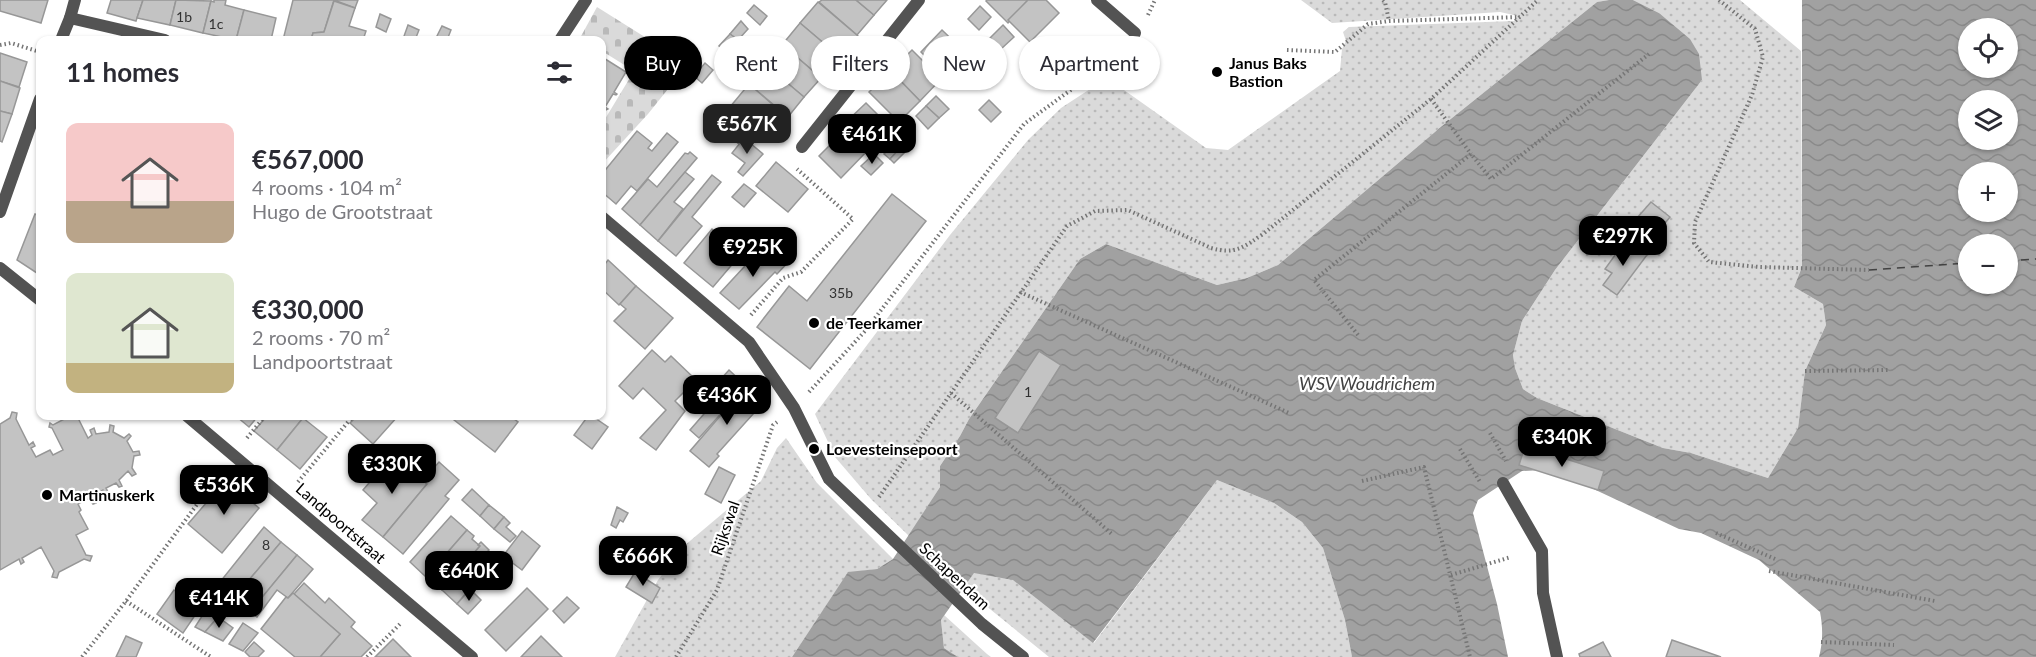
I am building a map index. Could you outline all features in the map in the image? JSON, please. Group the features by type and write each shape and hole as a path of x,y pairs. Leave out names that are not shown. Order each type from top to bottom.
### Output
{"street":[{"path":"63,36 75,0"},
{"path":"563,36 586,0"},
{"path":"802,147 919,0"},
{"path":"1097,0 1136,33"},
{"path":"70,18 148,36"},
{"path":"0,212 36,110"},
{"name":"Schapendam","path":"606,220 749,342 794,408 829,479 982,624 1023,657"},
{"path":"0,268 36,297"},
{"name":"Landpoortstraat","path":"192,420 235,454 471,657"},
{"path":"1503,483 1542,551 1543,592 1557,657"}],"path":[{"path":"1383,0 1389,21"},
{"path":"870,519 951,393 1067,226 1095,211 1128,210 1211,248 1233,251 1245,246 1431,99 1538,0"},
{"path":"1719,0 1755,29 1763,57 1752,95 1695,222 1694,243 1709,262 1759,267 1869,270"},
{"path":"1287,50 1335,52 1368,24 1389,21 1521,17"},
{"name":"Rijkswal","path":"676,657 717,590 773,425 794,408 865,331 1024,124 1079,84 1136,33"},
{"path":"0,45 10,43 36,51"},
{"path":"1431,99 1491,179 1648,54"},
{"path":"1358,335 1314,280 1471,154"},
{"path":"736,331 783,278 801,272 853,219 827,195"},
{"path":"1020,292 1288,413"},
{"path":"1805,371 1888,370"},
{"path":"951,393 1113,535"},
{"path":"82,657 262,420"},
{"path":"286,498 350,420"},
{"path":"1490,433 1507,462"},
{"path":"1461,449 1483,486"},
{"path":"1362,481 1424,467 1470,657"},
{"path":"1716,533 1775,559"},
{"path":"1451,575 1510,557"},
{"path":"1769,571 1935,601"},
{"path":"126,601 211,657"},
{"path":"367,657 415,608"},
{"path":"1821,642 1894,645"}],"green space":[{"path":"1301,0 1609,0 1597,2 1442,126 1278,265 1247,278 1217,285 1106,244 1080,259 969,419 940,466 940,487 909,536 871,499 835,457 815,414 950,235 1028,140 1061,108 1089,90 1124,90 1206,148 1228,150 1340,71 1342,49 1346,41 1343,32 1349,27 1514,21 1518,16 1500,12 1332,23"},
{"path":"1633,0 1740,0 1801,51 1802,267 1794,287 1823,304 1826,325 1805,371 1798,428 1768,478 1691,453 1663,448 1537,398 1523,389 1515,368 1513,355 1522,321 1555,270 1702,80 1659,13"},
{"path":"597,7 643,36 624,36 624,65 606,54 606,36 581,36"},
{"path":"624,88 624,90 667,90 606,160 606,117"},
{"path":"786,438 817,483 893,559 877,569 848,573 792,657 615,657 658,580 684,546 761,481 777,448"},
{"path":"1217,480 1274,503 1302,522 1323,548 1345,620 1352,657 1049,657 964,588 974,572 1013,579 1094,643"},
{"path":"944,615 991,657 958,657 944,648 941,620"}],"water":[{"name":"WSV Woudrichem","path":"1633,0 1659,13 1690,39 1699,54 1702,80 1555,270 1522,321 1513,355 1515,368 1523,389 1537,398 1663,448 1691,453 1768,478 1798,428 1805,371 1826,325 1823,304 1794,287 1802,267 1802,0 2036,0 2036,657 1819,657 1822,634 1820,612 1759,560 1701,533 1679,529 1570,478 1544,470 1522,471 1478,500 1473,513 1497,604 1508,657 1352,657 1345,620 1323,548 1302,522 1274,503 1217,480 1093,643 1013,580 974,573 941,620 944,648 958,657 792,657 848,572 877,569 893,559 940,487 940,466 969,419 1080,259 1106,244 1217,285 1247,278 1278,265 1442,126 1597,2"}],"building":[{"path":"0,0 48,0 41,23 0,11"},
{"path":"111,0 143,0 136,21 107,13"},
{"path":"143,0 176,0 170,25 137,18"},
{"path":"176,0 211,1 203,33 170,25"},
{"path":"214,0 226,0 225,5 244,10 237,36 203,33 211,1 214,2"},
{"path":"293,0 334,0 324,32 313,33 312,36 284,36"},
{"path":"334,0 358,0 355,8"},
{"path":"822,0 856,0 874,15 857,35 819,2"},
{"path":"856,0 887,0 874,15"},
{"path":"987,0 1028,0 1008,23"},
{"path":"1028,0 1046,0 1059,13 1036,36 1024,36 1008,20"},
{"path":"334,1 355,8 349,26 366,31 364,36 312,36 313,33 324,32"},
{"path":"818,2 858,36 815,36 800,23"},
{"path":"754,5 767,16 760,25 747,13"},
{"path":"980,6 991,17 979,30 968,19"},
{"path":"244,10 276,18 272,36 237,36"},
{"path":"380,14 391,19 386,32 376,27"},
{"path":"741,21 748,29 742,36 730,34"},
{"path":"800,23 815,36 811,36 811,69 799,59 799,36 789,36"},
{"path":"408,25 419,30 417,36 404,36"},
{"path":"1003,25 1014,37 1007,43 1007,36 992,36"},
{"path":"442,26 451,30 449,36 437,36"},
{"path":"942,30 948,36 936,36"},
{"path":"912,50 922,60 922,90 930,90 920,101 909,90 910,52"},
{"path":"0,53 27,62 19,87 0,81"},
{"path":"799,59 811,69 811,89 804,97 796,90 799,90"},
{"path":"606,60 624,71 624,75 614,92 616,95 613,94 606,105"},
{"path":"705,63 713,70 702,83 702,67"},
{"path":"0,81 20,88 12,114 0,111"},
{"path":"744,90 756,90 788,118 769,140 730,107"},
{"path":"756,90 796,90 804,97 788,117"},
{"path":"871,90 909,90 920,101 899,122 869,92"},
{"path":"936,96 949,109 939,118 926,106"},
{"path":"989,100 1001,112 991,122 979,110"},
{"path":"866,103 895,132 874,154 844,124"},
{"path":"926,106 939,118 928,129 916,116"},
{"path":"0,111 12,114 2,142 0,141"},
{"path":"727,123 744,138 739,144 721,130"},
{"path":"847,128 869,149 841,178 819,156"},
{"path":"637,131 652,143 648,148 652,151 667,133 678,142 637,191 631,186 616,204 606,195 606,169"},
{"path":"744,138 763,154 743,176 738,172 745,163 732,153"},
{"path":"897,141 902,146 890,159 884,154"},
{"path":"902,146 907,150 894,163 890,159"},
{"path":"690,152 697,158 640,225 622,209 648,179 657,187 685,153"},
{"path":"874,154 883,163 871,175 861,166"},
{"path":"776,162 808,189 788,212 756,186"},
{"path":"685,172 694,179 674,202 683,209 658,241 640,225"},
{"path":"712,175 721,182 692,217 702,226 676,256 658,241"},
{"path":"744,184 756,193 744,207 732,197"},
{"path":"892,194 926,221 810,369 757,327 789,286 807,301"},
{"path":"1651,202 1670,217 1656,234 1637,218"},
{"path":"35,214 36,214 36,272 17,260"},
{"path":"712,229 741,254 713,287 684,263"},
{"path":"1626,240 1647,255 1617,295 1603,285 1612,273 1605,269"},
{"path":"771,251 781,261 789,252 794,256 739,309 720,293 757,253 763,259"},
{"path":"608,260 636,286 619,305 606,293 606,263"},
{"path":"636,286 673,318 645,349 614,321 626,309 620,304"},
{"path":"652,350 665,362 671,356 696,380 675,401 685,411 656,450 640,438 666,410 643,388 633,399 619,386"},
{"path":"1039,351 1061,365 1018,433 995,418"},
{"path":"729,370 746,386 699,438 690,430 710,407 702,400"},
{"path":"746,386 764,402 717,454 719,456 709,467 690,451"},
{"name":"Martinuskerk","path":"12,412 17,413 16,419 29,445 33,442 35,446 31,448 36,457 50,450 53,455 63,450 52,428 49,427 50,423 53,425 62,420 79,420 88,438 92,435 90,430 94,428 96,434 109,432 110,425 114,426 113,432 124,438 129,434 131,436 127,441 133,452 139,451 140,455 134,456 132,468 136,474 132,476 128,471 119,480 122,486 119,487 116,483 106,488 109,494 106,496 103,490 92,496 96,503 93,504 89,498 78,504 81,510 79,512 88,529 76,535 86,555 92,556 90,561 84,559 59,572 57,578 52,577 54,571 41,547 22,558 24,562 21,564 19,559 0,570 0,424 10,418"},
{"path":"241,420 255,420 249,427"},
{"path":"264,420 301,420 277,450 254,431"},
{"path":"301,420 306,420 327,437 300,469 277,450"},
{"path":"353,420 394,420 373,444 350,423"},
{"path":"454,420 515,420 518,422 495,452"},
{"path":"585,420 598,420 608,427 592,449 574,435"},
{"path":"1525,446 1604,471 1598,490 1519,465"},
{"path":"393,455 427,484 383,537 362,520 377,503 363,490"},
{"path":"439,462 459,480 445,496 449,499 403,554 383,537 427,484 423,480"},
{"path":"719,467 735,475 721,503 705,494"},
{"path":"226,480 259,508 222,553 188,524"},
{"path":"472,489 489,505 480,516 462,500"},
{"path":"489,505 504,517 494,529 480,516"},
{"path":"617,507 628,513 623,522 620,520 616,528 611,525"},
{"path":"451,516 467,530 426,577 410,562"},
{"path":"504,517 510,523 506,527 516,536 510,542 494,529"},
{"path":"264,527 281,542 233,599 216,587"},
{"path":"467,530 480,546 442,590 426,577"},
{"path":"522,531 540,546 522,570 503,556"},
{"path":"281,542 297,555 250,612 233,599"},
{"path":"481,542 495,559 457,604 442,590"},
{"path":"297,555 313,569 288,598 277,590 257,617 250,612"},
{"path":"635,572 660,588 652,603 626,587"},
{"path":"304,583 325,603 329,598 355,622 351,627 372,646 361,657 320,657 340,634 294,594"},
{"path":"527,588 548,609 506,651 485,630"},
{"path":"470,589 481,600 468,614 457,604"},
{"path":"174,590 200,608 183,633 157,614"},
{"path":"293,593 340,634 320,657 295,657 261,629 286,597 288,598"},
{"path":"567,597 579,608 564,623 553,611"},
{"path":"209,611 218,617 205,632 195,627 204,613"},
{"path":"218,617 233,628 223,641 205,632"},
{"path":"243,623 258,633 243,651 229,644"},
{"path":"126,636 142,643 136,657 116,657"},
{"path":"541,636 562,657 521,657"},
{"path":"393,639 411,657 375,657"},
{"path":"1672,640 1721,657 1666,657"},
{"path":"254,642 264,651 258,657 250,657 245,652"},
{"path":"1603,642 1611,657 1580,657 1579,654"}],"ferry route":[{"path":"2018,260 2036,259"},
{"path":"1869,270 1958,264"}],"place":[{"name":"Janus Baks Bastion","path":"1217,72"},
{"name":"de Teerkamer","path":"814,323"},
{"name":"Loevesteinsepoort","path":"814,449"},
{"name":"Martinuskerk","path":"47,495"}]}
